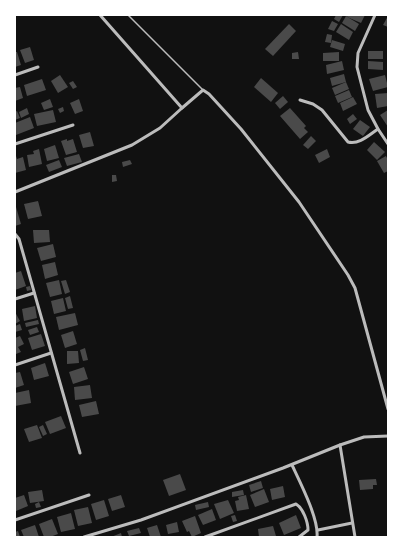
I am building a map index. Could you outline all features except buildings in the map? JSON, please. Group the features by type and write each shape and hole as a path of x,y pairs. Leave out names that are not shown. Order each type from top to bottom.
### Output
{"street":[{"path":"100,15 182,108"},
{"path":"375,15 358,53 357,67 368,110 378,130 388,144"},
{"path":"15,75 38,67"},
{"path":"15,192 132,145 160,128 203,90 209,94 241,129 299,202 348,274 355,288 388,409"},
{"path":"300,100 313,104 322,110 348,142 353,144 378,130"},
{"path":"15,144 73,125"},
{"path":"15,234 19,239 80,453"},
{"path":"15,299 34,292"},
{"path":"15,365 51,353"},
{"path":"84,537 141,520 364,437 388,436"},
{"path":"340,445 355,537"},
{"path":"292,465 318,530 317,537"},
{"path":"15,520 89,495"},
{"path":"205,537 296,504 300,506 308,525 308,530 299,537"},
{"path":"318,530 352,523"}],"lane":[{"path":"128,15 203,90"}]}
